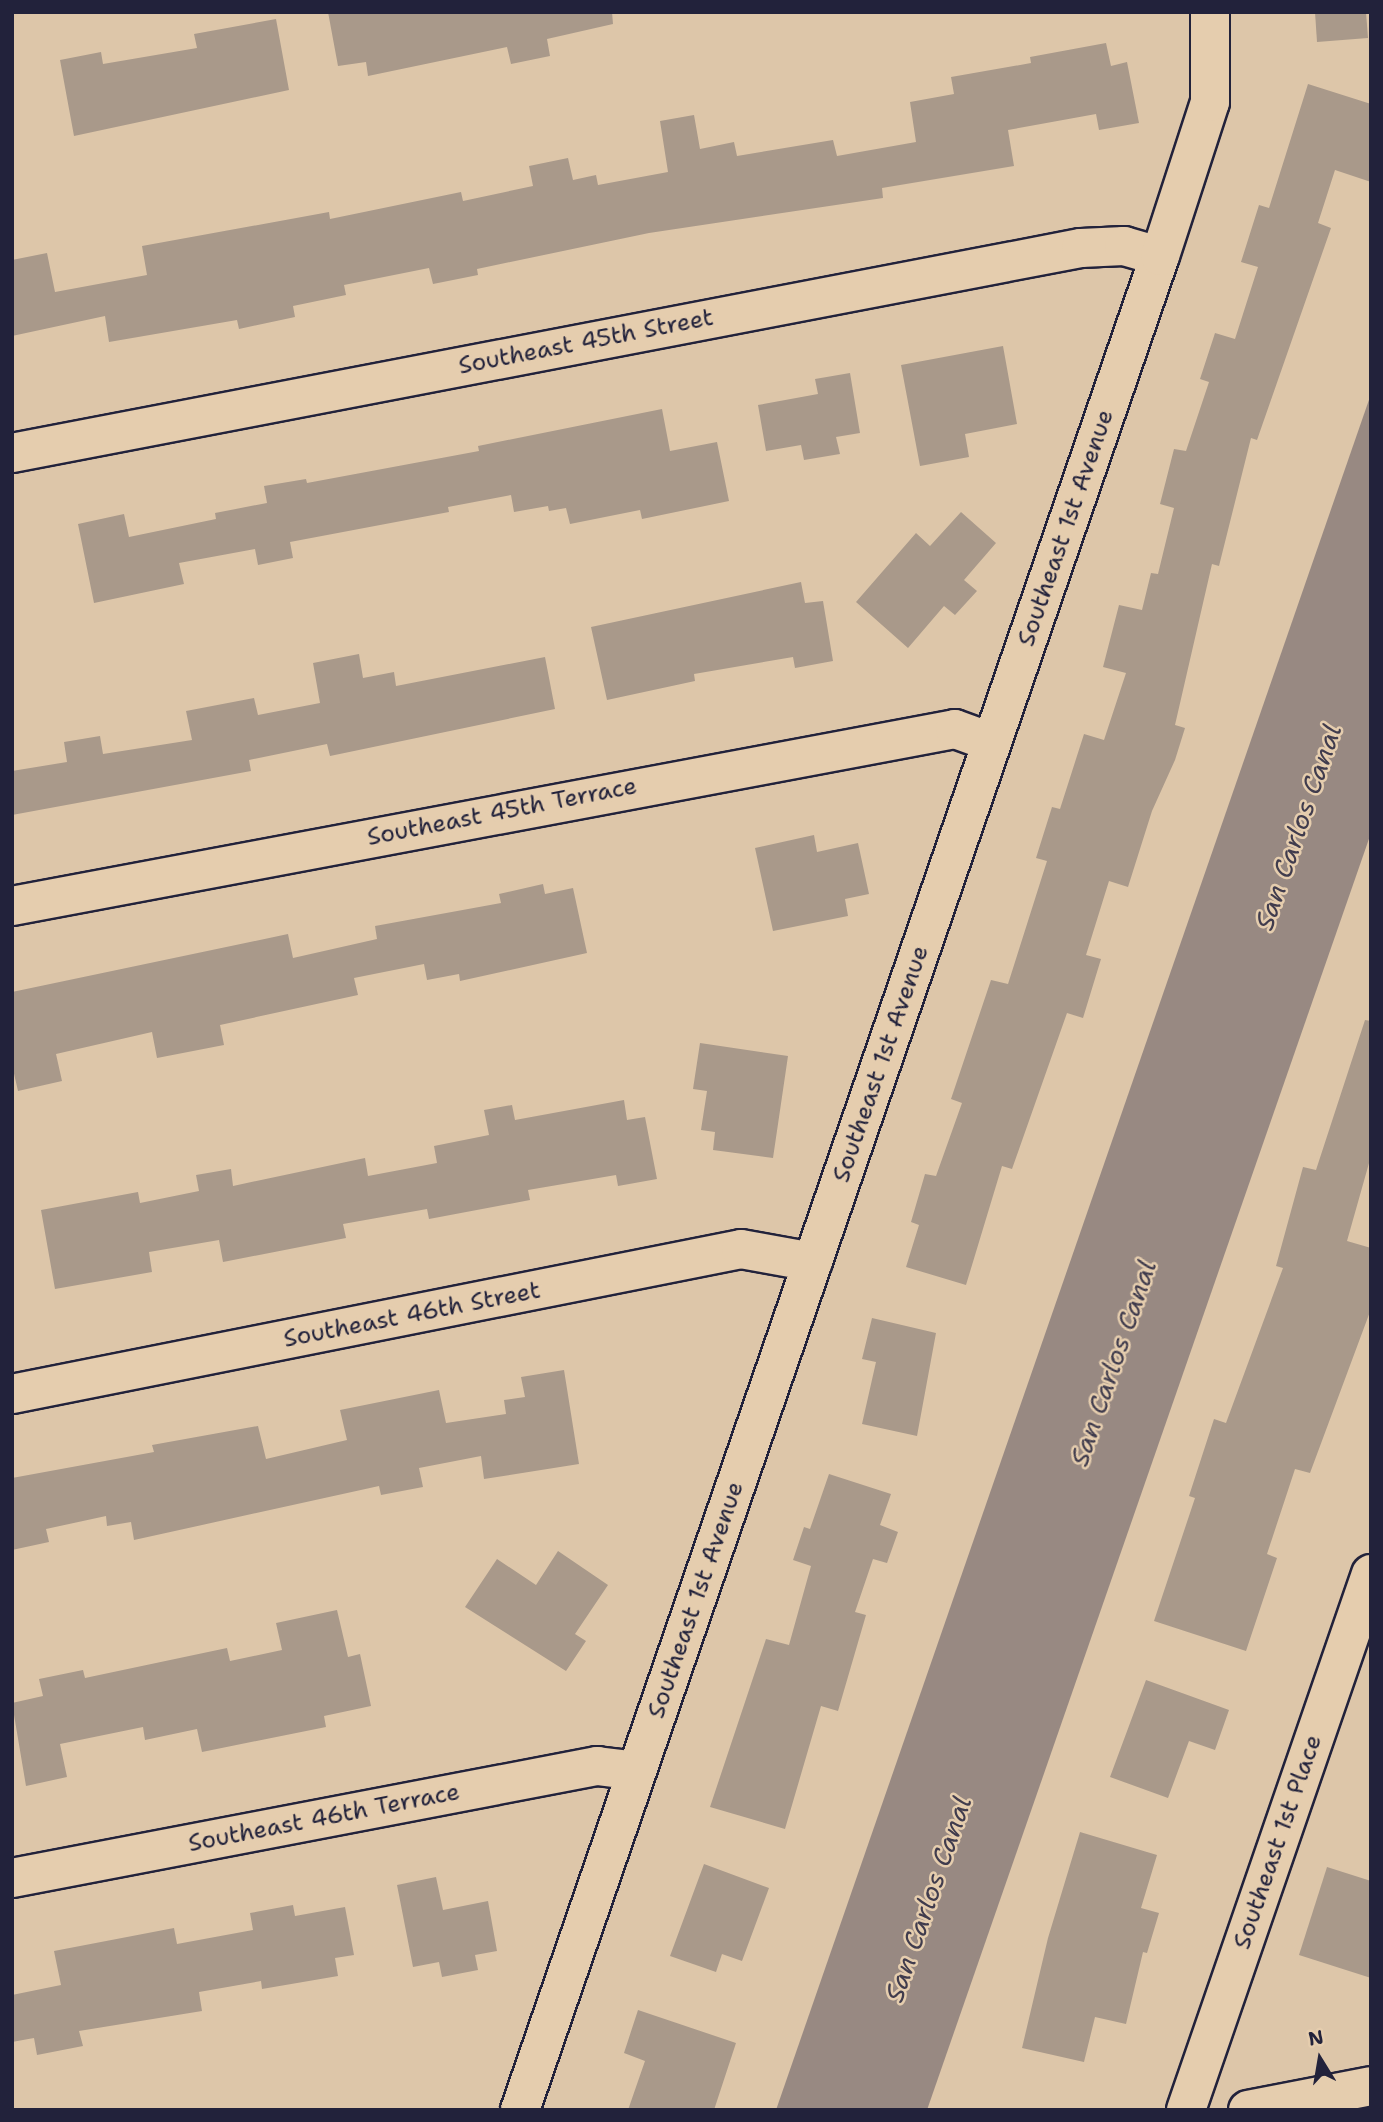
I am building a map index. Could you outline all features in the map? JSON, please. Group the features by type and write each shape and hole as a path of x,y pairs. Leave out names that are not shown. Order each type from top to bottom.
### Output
{"street":[{"name":"Southeast 1st Avenue","path":"520,2110 1160,256 1210,102 1210,12"},
{"name":"Southeast 45th Street","path":"12,453 1082,248 1124,246 1160,256"},
{"name":"Southeast 45th Terrace","path":"12,906 955,729 991,743"},
{"name":"Southeast 46th Street","path":"12,1394 741,1250 813,1262"},
{"name":"Southeast 1st Place","path":"1186,2110 1367,1593"},
{"name":"Southeast 46th Terrace","path":"12,1878 597,1766 637,1771"},
{"path":"1248,2110 1371,2086"}],"water":[{"name":"San Carlos Canal","path":"1371,394 1371,833 927,2110 776,2110"}],"building":[{"path":"328,12 612,12 613,24 547,39 550,56 511,64 507,47 368,76 366,62 338,66"},
{"path":"1315,12 1366,12 1368,38 1317,42"},
{"path":"276,19 289,90 74,136 60,60 101,52 103,64 197,48 194,34"},
{"path":"1106,43 1111,66 1127,62 1139,123 1099,130 1096,114 1008,130 1014,166 882,188 883,198 649,233 477,269 478,275 433,284 429,268 344,285 346,295 293,306 295,317 239,329 237,320 109,342 105,316 12,336 12,260 47,253 55,292 147,275 142,246 329,212 330,219 461,192 463,201 533,186 529,166 568,158 573,180 596,175 598,185 668,172 660,121 694,115 700,149 734,142 737,156 833,140 837,156 916,142 910,102 954,94 951,77 1031,63 1030,57"},
{"path":"1308,84 1371,104 1371,182 1335,170 1318,223 1331,228 1257,440 1251,438 1219,566 1212,564 1175,725 1185,728 1175,760 1152,811 1128,887 1109,881 1086,955 1101,959 1083,1018 1067,1013 1012,1169 1002,1166 966,1285 906,1267 919,1225 911,1222 925,1174 936,1176 962,1103 951,1099 991,980 1008,984 1047,861 1036,858 1052,807 1060,809 1084,734 1104,740 1126,673 1103,667 1119,605 1142,610 1151,573 1158,574 1174,508 1160,504 1174,449 1186,451 1209,382 1200,379 1215,333 1235,339 1258,267 1241,262 1259,205 1269,208"},
{"path":"1003,346 1017,424 965,434 969,457 920,466 901,365"},
{"path":"850,373 860,433 836,437 840,454 804,460 801,445 766,451 758,405 818,394 815,379"},
{"path":"662,409 670,451 717,442 729,501 642,519 640,510 570,524 566,508 549,511 548,506 514,512 511,495 448,507 449,512 290,542 293,558 258,565 255,549 179,563 184,584 94,603 78,524 124,514 129,537 216,519 215,513 267,503 264,486 306,479 307,483 479,451 478,446"},
{"path":"961,512 996,543 964,580 977,591 955,615 944,606 908,648 856,602 916,533 930,546"},
{"path":"801,582 805,603 823,601 833,661 795,668 793,657 694,674 695,681 607,700 591,627"},
{"path":"359,654 363,678 394,672 396,686 545,657 555,709 330,756 327,744 249,760 251,771 12,815 12,771 67,762 64,742 100,736 103,754 192,740 186,711 254,698 258,715 320,703 313,663"},
{"path":"814,835 817,852 858,843 869,894 845,899 848,916 773,931 755,848"},
{"path":"543,884 545,894 573,888 587,953 460,981 459,974 427,980 424,964 354,978 358,995 220,1025 224,1045 157,1058 152,1032 56,1054 62,1081 18,1091 12,1065 12,992 288,934 293,958 377,939 375,926 501,903 499,894"},
{"path":"1365,1020 1371,1021 1371,1156 1347,1241 1371,1248 1371,1309 1310,1473 1295,1469 1267,1554 1277,1558 1246,1651 1154,1621 1195,1498 1189,1496 1214,1419 1226,1423 1283,1268 1276,1266 1303,1167 1316,1170"},
{"path":"700,1043 788,1056 773,1158 713,1150 715,1132 701,1130 707,1091 693,1089"},
{"path":"624,1100 627,1120 645,1117 657,1179 618,1186 616,1175 528,1190 530,1200 429,1219 427,1209 343,1224 346,1238 223,1262 219,1240 149,1252 152,1272 55,1289 41,1210 138,1192 140,1203 199,1191 196,1175 231,1169 233,1186 365,1158 368,1176 437,1163 434,1146 489,1135 484,1110 512,1105 515,1120"},
{"path":"872,1318 936,1333 917,1436 862,1424 876,1362 862,1359"},
{"path":"564,1370 579,1464 484,1479 481,1456 419,1468 423,1487 381,1495 379,1486 134,1540 131,1522 107,1526 106,1516 46,1529 49,1542 12,1550 12,1478 154,1452 152,1445 258,1426 266,1459 347,1440 340,1410 439,1390 446,1423 506,1414 504,1400 525,1397 521,1377"},
{"path":"829,1474 891,1494 880,1525 898,1532 887,1563 873,1559 855,1612 866,1615 838,1711 821,1706 785,1829 710,1807 766,1639 789,1645 811,1566 793,1560 804,1527 810,1529"},
{"path":"558,1551 608,1585 575,1634 586,1641 566,1671 465,1607 497,1559 536,1585"},
{"path":"337,1610 348,1657 360,1654 371,1706 324,1716 326,1727 202,1752 197,1729 145,1740 143,1727 60,1744 67,1777 26,1786 12,1703 43,1696 39,1679 83,1670 85,1678 227,1648 230,1661 282,1650 276,1623"},
{"path":"1146,1680 1229,1710 1215,1750 1189,1741 1168,1798 1110,1777"},
{"path":"1080,1832 1157,1855 1141,1908 1159,1913 1147,1953 1143,1952 1126,2024 1095,2017 1084,2062 1022,2048 1048,1938"},
{"path":"704,1864 769,1888 742,1961 722,1954 716,1972 670,1956"},
{"path":"1327,1867 1371,1881 1371,1978 1299,1955"},
{"path":"436,1877 443,1910 488,1901 497,1951 475,1955 478,1970 442,1977 439,1962 413,1967 397,1885"},
{"path":"293,1905 295,1916 345,1907 354,1955 335,1958 338,1976 262,1989 261,1981 199,1992 202,2011 79,2031 83,2046 37,2055 34,2038 12,2042 12,1995 61,1985 54,1951 174,1928 177,1944 253,1930 250,1913"},
{"path":"638,2010 736,2043 714,2110 628,2110 645,2061 624,2053"}]}
